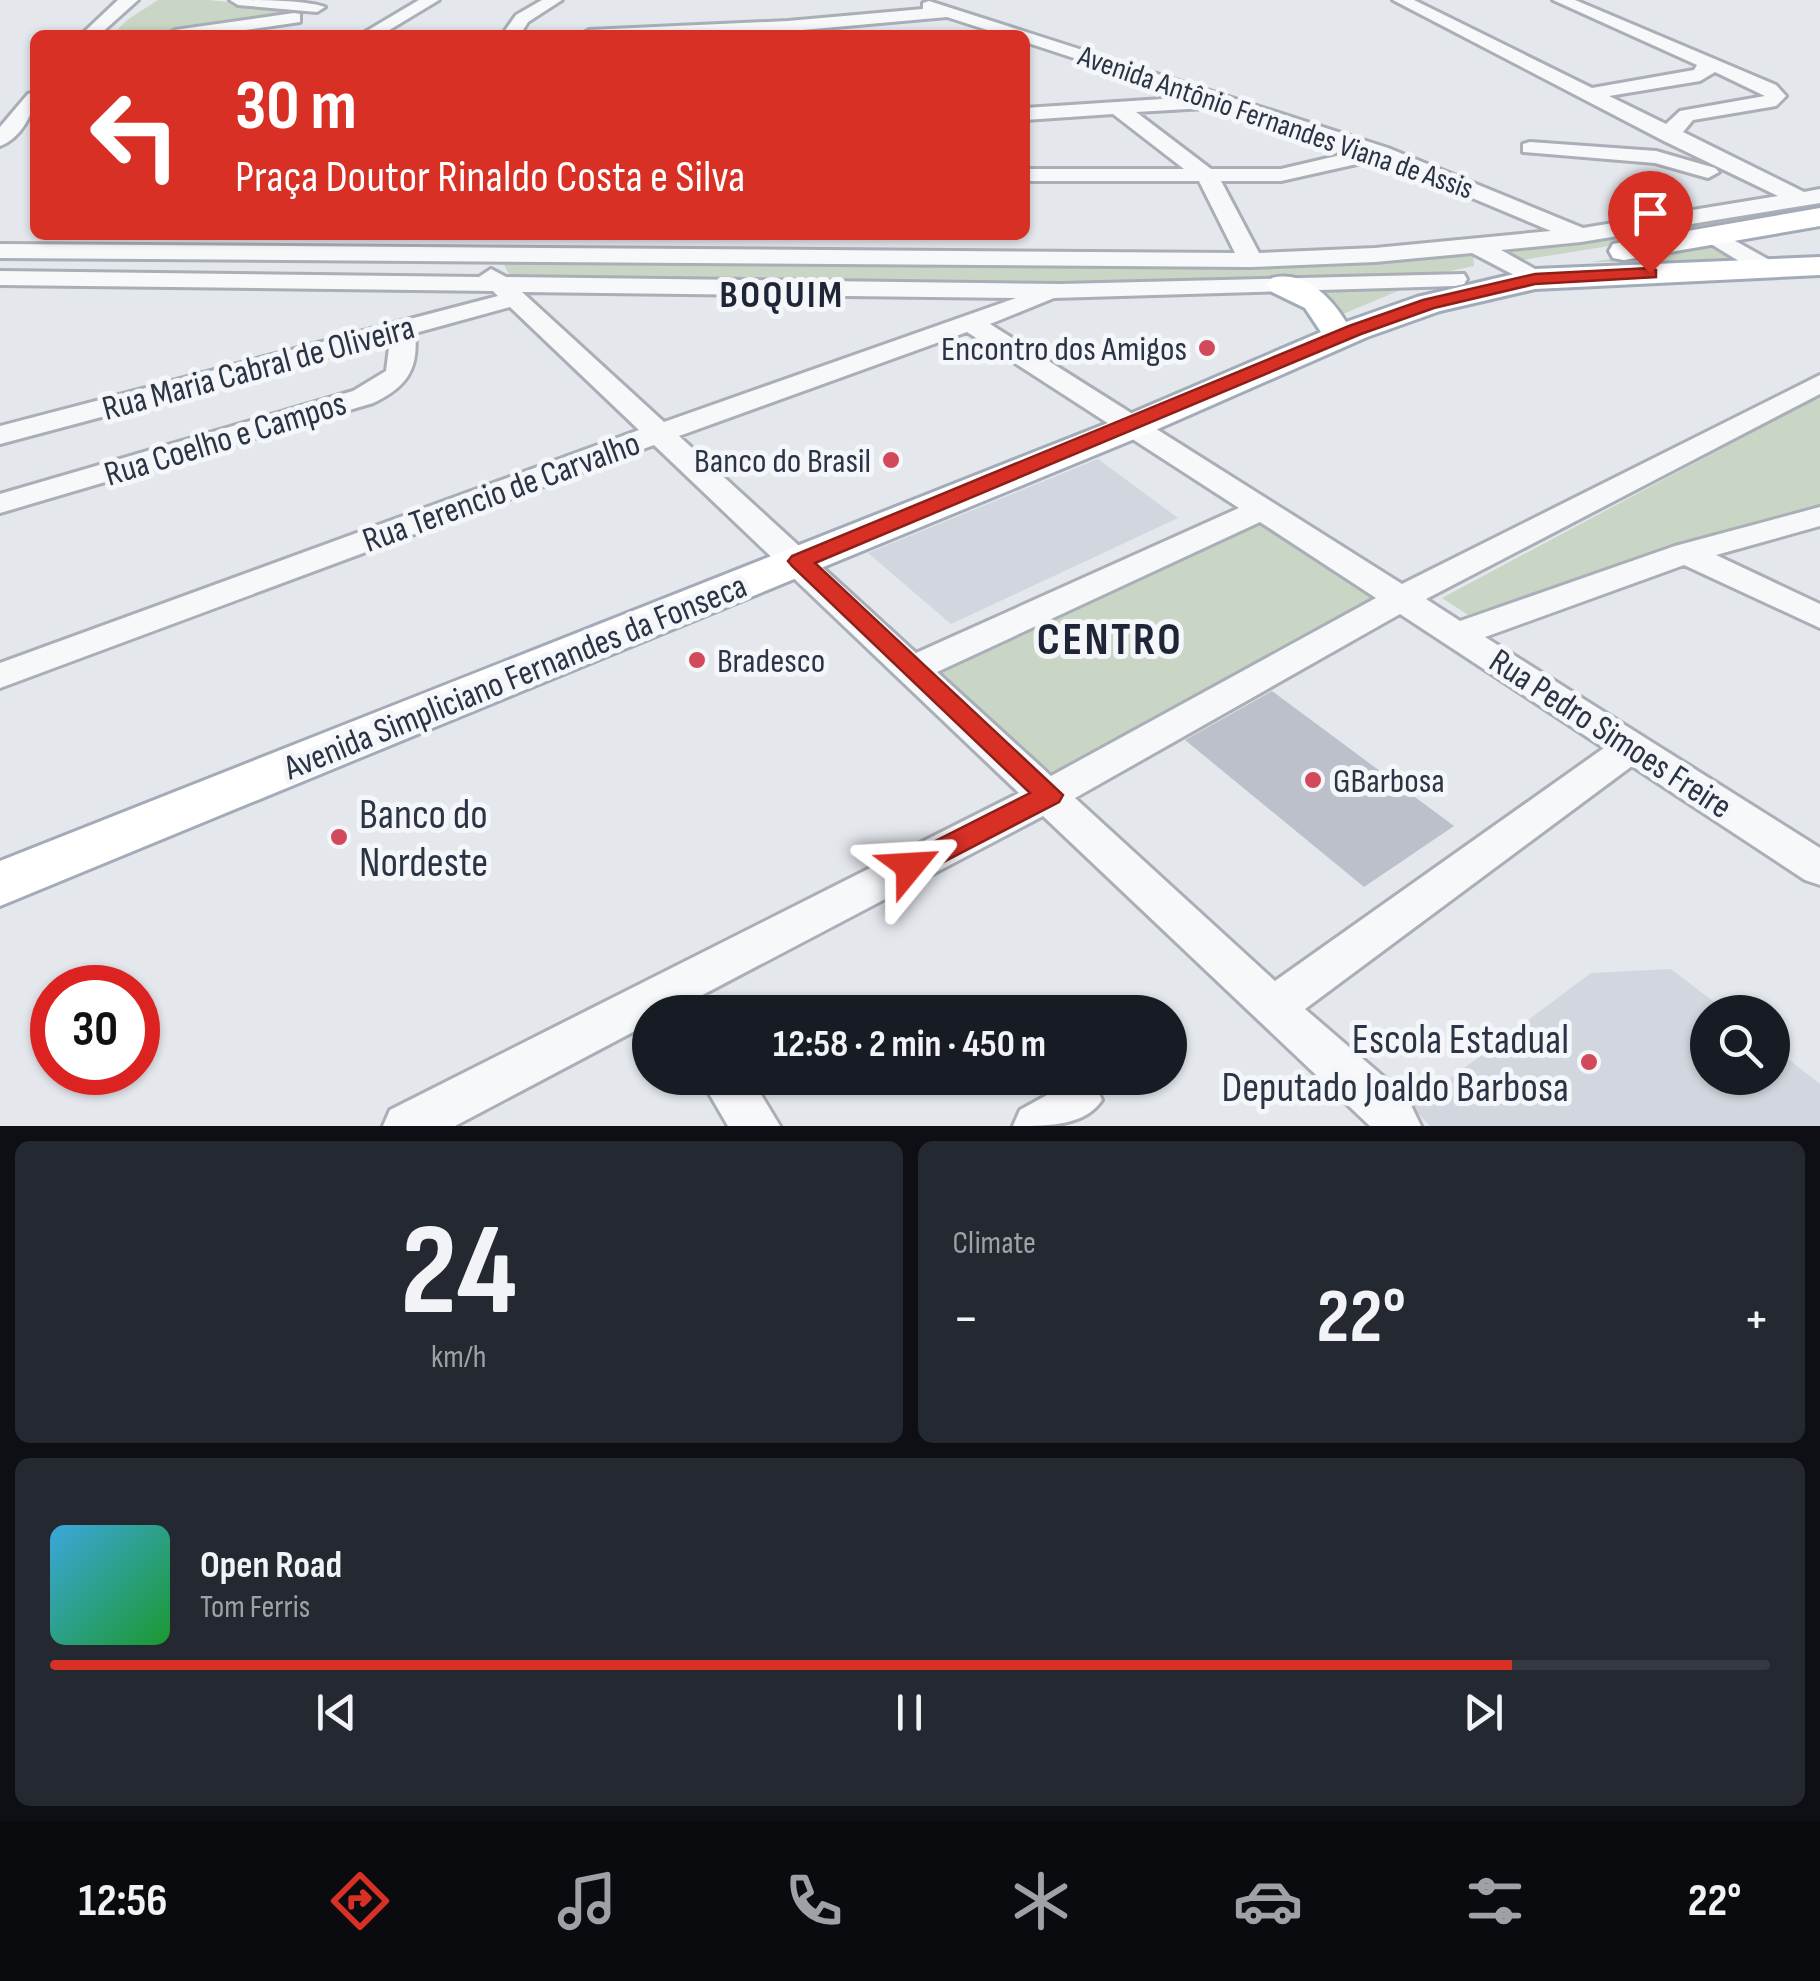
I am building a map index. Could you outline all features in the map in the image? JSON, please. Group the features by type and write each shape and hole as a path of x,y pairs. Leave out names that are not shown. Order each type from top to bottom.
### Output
{"main road":[{"path":"1526,274 1714,236 1815,205"},
{"name":"Avenida Simpliciano Fernandes da Fonseca","path":"1122,421 1466,263 1526,274"},
{"path":"1526,274 1820,266"},
{"name":"Avenida Simpliciano Fernandes da Fonseca","path":"0,852 790,552 1355,330 1526,274"},
{"path":"1283,285 1318,302 1331,325"},
{"name":"Avenida Simpliciano Fernandes da Fonseca","path":"0,884 790,552"}],"street":[{"path":"95,30 114,9 130,0"},
{"path":"238,0 324,4"},
{"path":"378,30 431,0"},
{"path":"512,30 554,0"},
{"name":"Avenida Antônio Fernandes Viana de Assis","path":"911,0 1004,30"},
{"path":"1402,0 1815,205"},
{"path":"1561,0 1769,88 1776,100 1687,115 1674,126 1672,137"},
{"path":"276,30 324,4"},
{"path":"792,30 948,12"},
{"path":"228,30 294,18"},
{"name":"Avenida Antônio Fernandes Viana de Assis","path":"1030,38 1382,152 1581,234"},
{"path":"1034,58 1074,52"},
{"path":"1034,58 1094,59"},
{"path":"1586,94 1700,75 1707,70 1706,63"},
{"path":"1030,114 1225,101"},
{"path":"1118,108 1208,176 1251,260"},
{"path":"0,140 18,116"},
{"path":"1530,148 1682,162 1775,203"},
{"path":"1030,171 1281,174 1382,152"},
{"path":"0,278 509,290 1061,291 1283,285 1466,263 1581,234 1775,203 1815,205"},
{"path":"1714,236 1765,267"},
{"path":"0,251 460,244 1466,263"},
{"path":"460,244 479,268 509,290 1393,1119"},
{"name":"Rua Maria Cabral de Oliveira","path":"0,435 402,329 509,290"},
{"name":"Rua Terencio de Carvalho","path":"0,676 659,433 1061,291"},
{"name":"Rua Pedro Simoes Freire","path":"969,322 1820,869"},
{"name":"Rua Coelho e Campos","path":"0,504 376,391 388,385 404,365 402,329"},
{"path":"687,995 1400,600 1820,383"},
{"path":"912,669 1262,509"},
{"path":"1458,634 1686,552 1820,516"},
{"path":"1686,552 1820,617"},
{"path":"1272,1008 1632,747"},
{"path":"407,1126 632,1022"},
{"path":"735,1095 756,1126"},
{"path":"1037,1126 1078,1100"}],"shaded area":[{"path":"1098,459 1178,518 951,624 868,553"},
{"name":"Escola Estadual Deputado Joaldo Barbosa","path":"1671,969 1705,995 1690,995 1690,1095 1790,1095 1790,1060 1820,1084 1820,1126 1430,1126 1412,1107 1591,973"}],"green space":[{"path":"158,0 208,0 299,9 295,13 195,30 117,30"},
{"path":"1786,207 1801,215 1522,260 1506,251"},
{"path":"1717,242 1742,262 1591,262"},
{"path":"1473,254 1474,266 1437,274 1085,285 510,276 501,259 1266,263"},
{"path":"1410,286 1343,314 1316,290"},
{"path":"1820,396 1820,506 1673,545 1468,615 1442,598"},
{"path":"1249,508 1308,546 1376,600 1053,793 919,661"}],"building":[{"name":"GBarbosa","path":"1272,691 1454,826 1364,887 1185,740"}],"place":[{"name":"Encontro dos Amigos","path":"1207,348"},
{"name":"Banco do Brasil","path":"891,460"},
{"name":"Bradesco","path":"697,660"},
{"name":"GBarbosa","path":"1313,780"},
{"name":"Banco do Nordeste","path":"339,837"},
{"name":"Escola Estadual Deputado Joaldo Barbosa","path":"1589,1062"}],"district":[{"name":"BOQUIM","path":"782,294"},
{"name":"CENTRO","path":"1110,638"}],"route":[{"path":"910,866 1049,795 800,561 1355,330 1429,304 1535,279 1650,273"}]}
